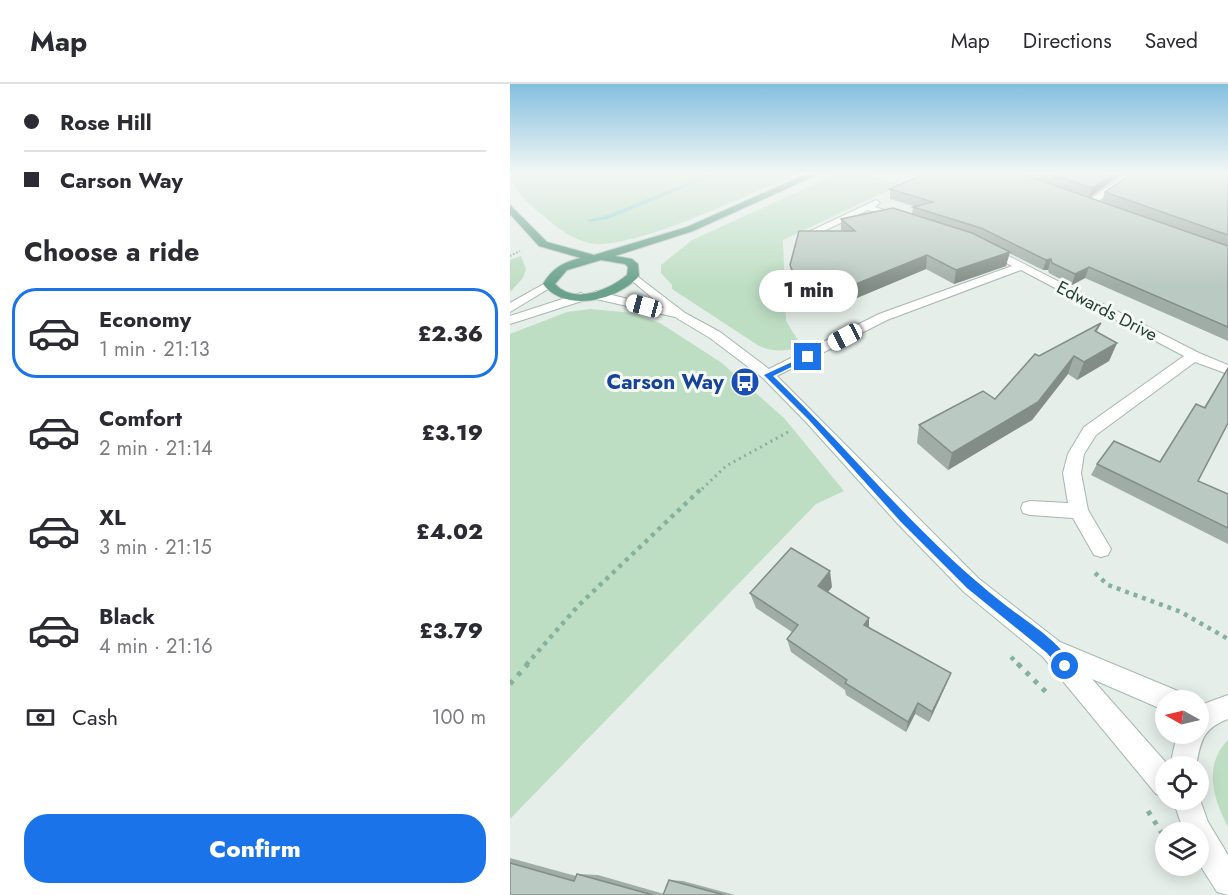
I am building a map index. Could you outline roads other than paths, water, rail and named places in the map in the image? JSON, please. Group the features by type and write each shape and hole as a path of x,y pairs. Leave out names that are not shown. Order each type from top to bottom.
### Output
{"main road":[{"path":"511,210 544,253 552,292 564,296 596,295 626,284 640,263 690,229"},
{"path":"550,282 556,272 571,264 598,258 690,229 733,210"},
{"path":"544,253 640,263"}],"street":[{"path":"807,235 860,210"},
{"path":"875,210 909,220"},
{"name":"Edwards Drive","path":"975,242 1002,255 1019,267 1194,356 1228,370"},
{"path":"640,263 681,316"},
{"path":"768,375 883,317 981,279 1019,267"},
{"path":"510,308 550,282"},
{"path":"596,295 681,316 715,335 768,375 971,585 1051,649 1155,771"},
{"path":"510,320 581,297"},
{"path":"1101,549 1079,511 1072,473 1076,454 1090,432 1194,356"},
{"path":"1030,508 1079,511"},
{"path":"1051,649 1155,694"},
{"path":"1209,716 1228,707"},
{"path":"1188,810 1206,848 1228,881"}],"waterway":[{"path":"590,220 606,218 626,210"}],"place":[{"name":"Carson Way","path":"745,382"}]}
